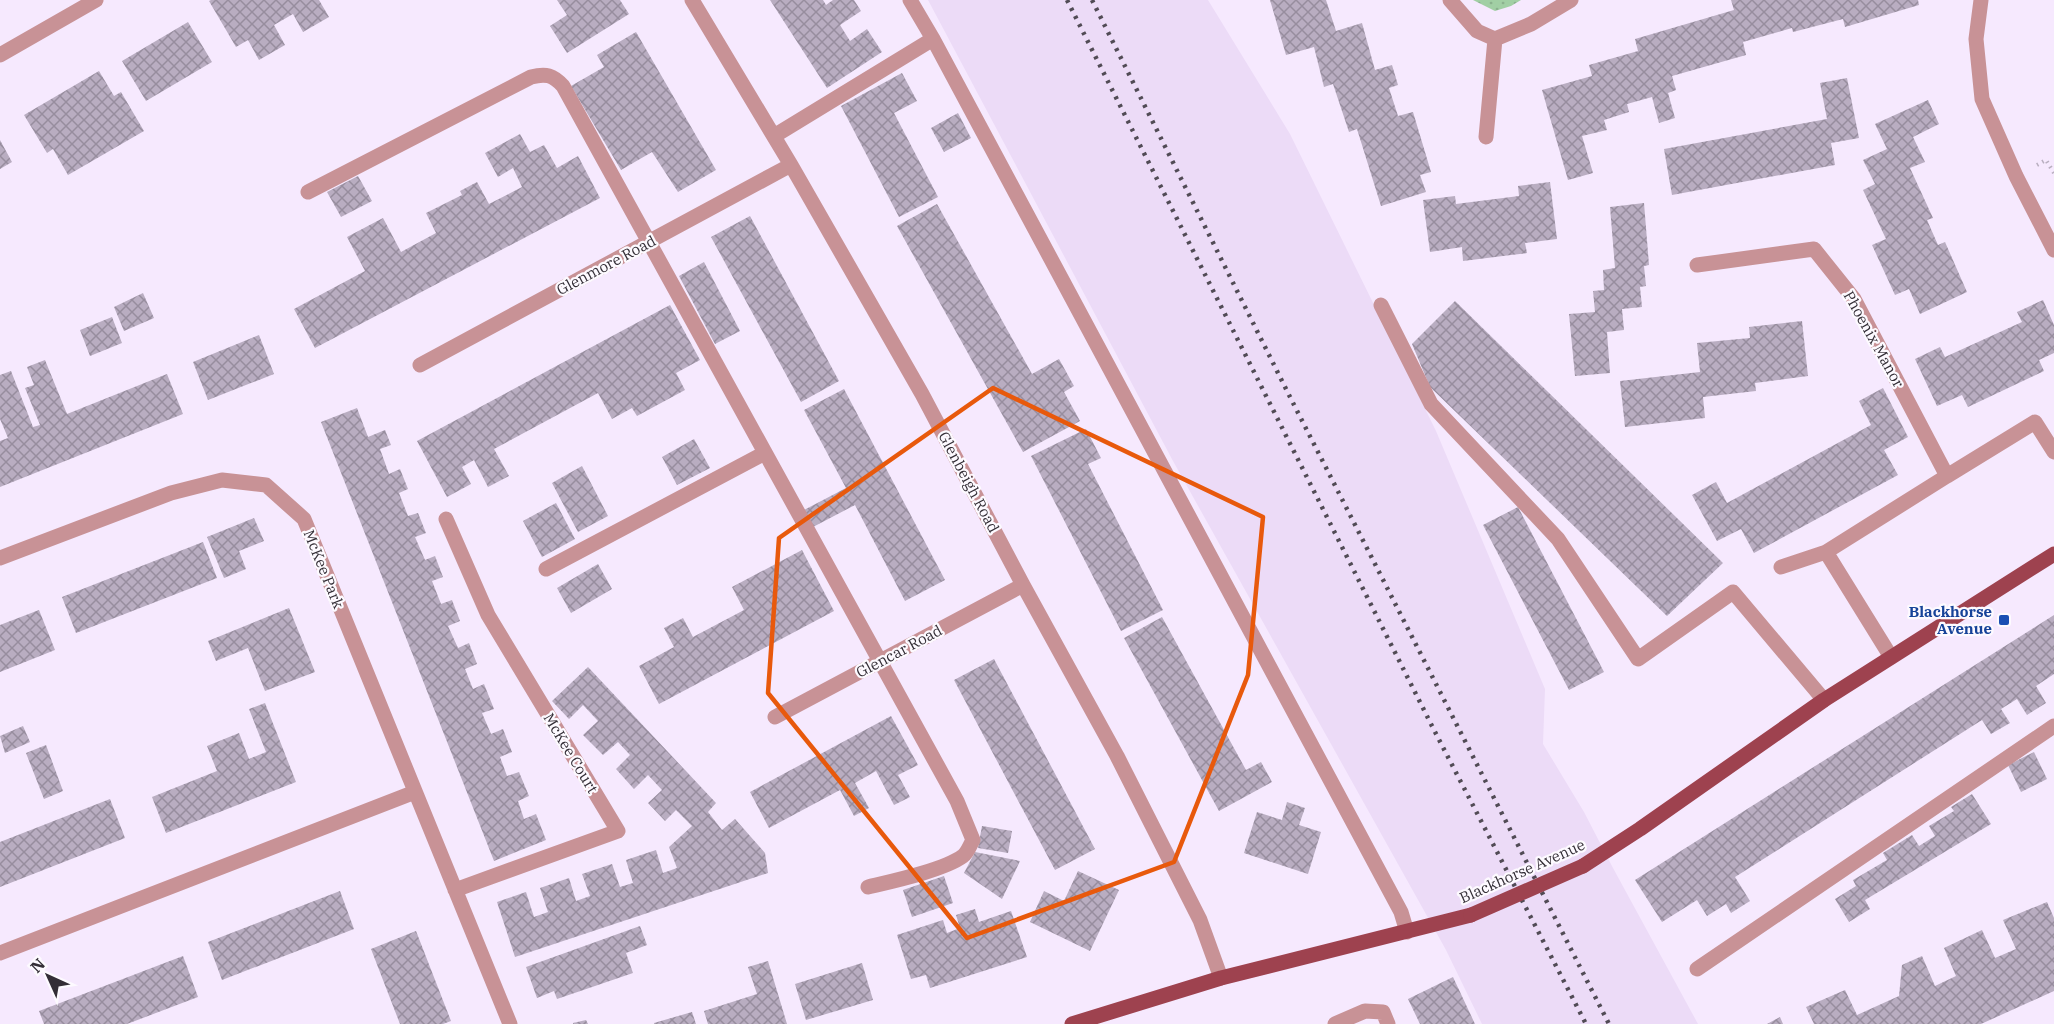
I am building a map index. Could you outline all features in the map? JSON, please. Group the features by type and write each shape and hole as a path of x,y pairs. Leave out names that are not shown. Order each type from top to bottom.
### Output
{"main road":[{"name":"Blackhorse Avenue","path":"1072,1024 1221,978 1471,915 1583,866 1640,829 1824,700 2054,554"}],"street":[{"path":"0,55 96,0"},
{"name":"Glenbeigh Road","path":"692,0 791,165 922,394 1117,756 1200,920 1221,978"},
{"path":"910,0 1401,912 1407,932"},
{"path":"1450,0 1477,31 1495,39 1532,24 1571,0"},
{"path":"1981,0 1976,39 1982,99 2016,176 2054,250"},
{"path":"774,136 933,39"},
{"path":"1486,138 1495,39"},
{"path":"308,192 531,77 542,74 554,76 563,86 957,801 973,840 965,855 953,861 868,888"},
{"name":"Glenmore Road","path":"420,365 791,165"},
{"name":"Phoenix Manor","path":"1697,265 1814,249 1854,299 1947,476"},
{"path":"1381,304 1431,404 1558,539 1638,659 1733,592 1824,700"},
{"path":"1781,567 1826,552 2035,422 2054,452"},
{"path":"546,570 765,453"},
{"name":"McKee Park","path":"0,558 171,493 222,480 266,485 304,519 510,1024"},
{"name":"McKee Court","path":"446,519 488,615 618,831 455,890"},
{"path":"1826,552 1846,589 1891,657"},
{"name":"Glencar Road","path":"775,717 1023,585"},
{"path":"1696,969 2054,726"},
{"path":"0,953 415,792"},
{"path":"1335,1024 1365,1011 1383,1012 1388,1024"}],"highlighted area":[{"path":"993,388 1263,517 1248,675 1174,862 967,938 768,693 779,538"}],"shaded area":[{"path":"928,0 1208,0 1290,134 1436,431 1545,689 1543,744 1584,812 1698,1024 1482,1024 1446,950 1173,461"}],"green space":[{"path":"1473,0 1521,0 1495,11"}],"building":[{"path":"319,0 329,17 303,32 293,14 274,25 285,45 259,60 248,40 236,47 209,1"},
{"path":"557,0 620,0 629,14 567,53 550,26 567,15"},
{"path":"770,0 823,0 826,5 833,0 854,0 861,11 840,25 850,41 867,29 882,52 827,88"},
{"path":"1270,0 1326,0 1336,31 1362,23 1375,70 1392,65 1398,85 1389,88 1398,116 1413,112 1431,172 1420,175 1426,192 1381,206 1357,129 1349,132 1333,84 1324,87 1314,47 1286,55"},
{"path":"1731,0 1918,0 1919,5 1845,27 1843,19 1793,32 1792,28 1743,42 1746,55 1672,76 1676,90 1668,93 1675,118 1659,123 1652,97 1627,104 1629,112 1604,120 1607,130 1582,136 1593,173 1568,180 1542,90 1592,76 1589,65 1638,51 1635,39 1734,10"},
{"path":"188,22 212,62 146,101 122,61"},
{"path":"636,32 716,170 678,192 652,152 621,170 571,86 604,67 597,55"},
{"path":"99,71 114,96 121,92 144,131 68,175 53,149 47,153 24,115"},
{"path":"902,73 917,101 894,113 938,197 899,217 841,106"},
{"path":"1847,78 1859,138 1831,143 1835,165 1672,195 1664,149 1827,119 1820,83"},
{"path":"1928,100 1939,124 1913,137 1925,162 1910,168 1933,218 1927,220 1938,245 1945,242 1967,292 1920,314 1909,289 1895,295 1872,245 1886,239 1863,190 1875,184 1863,160 1887,149 1875,124"},
{"path":"958,113 971,138 944,152 931,128"},
{"path":"520,134 530,152 544,145 557,168 578,156 600,198 315,348 294,309 365,271 347,237 383,218 401,252 436,233 426,213 462,195 460,191 477,182 489,204 522,187 513,168 498,177 485,153"},
{"path":"0,140 12,162 0,169"},
{"path":"358,176 372,201 341,217 327,192"},
{"path":"1550,182 1557,239 1525,243 1527,253 1463,261 1462,247 1430,252 1423,200 1455,196 1456,204 1519,196 1518,186"},
{"path":"1644,203 1649,265 1644,266 1646,286 1640,287 1642,307 1622,309 1624,330 1607,332 1610,373 1575,376 1569,314 1595,312 1593,291 1604,290 1603,270 1615,268 1610,207"},
{"path":"937,204 1032,374 1059,359 1074,386 1064,392 1080,421 1023,452 897,226"},
{"path":"750,216 839,381 801,402 711,237"},
{"path":"704,262 740,331 715,344 679,276"},
{"path":"143,293 154,318 124,331 114,307"},
{"path":"2043,300 2054,325 2054,353 2039,360 2044,371 1968,407 1962,395 1937,406 1915,359 1940,347 1945,357 2022,322 2017,312"},
{"path":"1455,301 1723,563 1667,616 1430,387 1412,344"},
{"path":"670,305 700,360 676,373 685,390 637,416 632,408 612,419 598,393 494,449 509,476 488,487 474,460 462,467 471,484 447,497 417,441"},
{"path":"112,317 122,343 90,356 80,330"},
{"path":"1802,321 1808,376 1755,383 1756,391 1703,397 1705,418 1625,427 1620,381 1700,372 1697,343 1750,338 1749,327"},
{"path":"259,335 274,374 208,400 193,362"},
{"path":"45,360 67,414 167,374 183,414 0,487 0,441 8,438 0,419 0,375 11,371 33,427 40,425 25,388 34,385 27,367"},
{"path":"1883,388 1908,437 1884,450 1898,475 1754,553 1741,529 1717,541 1692,495 1716,482 1727,503 1871,425 1859,401"},
{"path":"844,389 945,580 905,601 855,505 813,527 804,510 846,488 804,410"},
{"path":"357,408 368,437 385,430 391,445 380,449 389,474 400,469 408,489 399,493 408,516 418,513 426,533 415,537 425,560 435,556 443,577 432,581 441,604 452,600 460,621 448,626 458,648 469,643 477,664 465,669 473,689 484,684 494,709 482,713 491,734 503,729 512,752 500,757 507,776 519,772 529,796 518,801 524,819 536,814 546,840 494,861 321,422"},
{"path":"1086,429 1101,458 1088,464 1163,610 1121,631 1031,456"},
{"path":"694,439 710,468 677,485 662,457"},
{"path":"582,466 608,516 578,532 552,483"},
{"path":"556,503 575,539 542,557 523,521"},
{"path":"1518,507 1604,672 1569,690 1483,525"},
{"path":"254,518 264,541 239,551 246,569 224,578 207,537"},
{"path":"203,542 217,578 76,633 62,597"},
{"path":"802,550 834,611 659,704 639,666 674,647 664,628 683,618 693,637 744,610 732,587"},
{"path":"598,564 612,589 571,613 557,588"},
{"path":"289,608 315,672 265,691 248,648 216,661 208,641"},
{"path":"39,610 55,650 0,672 0,625"},
{"path":"2054,615 2054,674 2036,686 2046,703 2027,715 2017,699 2001,709 2010,723 1991,734 1982,720 1735,877 1750,901 1731,913 1726,904 1707,916 1697,900 1662,922 1635,880"},
{"path":"1162,617 1246,770 1261,762 1272,782 1219,811 1124,638"},
{"path":"994,659 1095,849 1055,870 954,680"},
{"path":"588,667 716,803 708,812 722,830 735,819 765,853 768,873 515,957 497,902 526,892 534,917 548,912 540,888 569,878 576,901 590,896 582,874 612,864 620,887 633,883 626,860 656,850 663,873 677,868 669,847 692,826 676,810 665,821 648,803 662,790 648,775 634,789 616,769 630,755 618,742 603,755 583,735 598,721 583,705 569,719 552,701"},
{"path":"265,703 296,782 166,833 152,797 217,771 207,746 239,733 249,759 266,752 249,709"},
{"path":"891,716 918,765 898,775 910,797 894,805 876,771 855,783 869,808 854,816 840,790 769,828 750,792"},
{"path":"23,726 30,742 5,753 0,736"},
{"path":"46,745 63,791 44,799 26,753"},
{"path":"2034,752 2047,779 2021,792 2008,765"},
{"path":"1972,794 1991,824 1865,900 1870,909 1849,922 1835,899 1856,886 1853,880 1887,860 1883,853 1912,835 1919,846 1935,836 1929,826 1954,811 1951,807"},
{"path":"110,799 125,838 0,887 0,842"},
{"path":"1287,802 1305,808 1299,825 1321,832 1308,874 1244,853 1257,812 1282,820"},
{"path":"982,826 1012,831 1008,853 978,848"},
{"path":"975,852 1020,861 1002,899 964,873"},
{"path":"1078,871 1119,890 1090,951 1030,922 1044,891 1064,901"},
{"path":"944,876 953,903 912,917 903,890"},
{"path":"340,891 354,929 222,980 208,942"},
{"path":"2047,902 2054,918 2054,991 1981,1024 1814,1024 1806,1007 1845,990 1857,1015 1899,996 1902,965 1922,956 1935,986 1956,976 1944,948 1982,930 1995,958 2016,949 2003,920"},
{"path":"975,909 979,922 1011,911 1027,957 930,988 926,975 911,979 897,935 943,920 947,933 960,928 956,915"},
{"path":"640,926 647,945 626,953 633,973 557,999 554,991 537,998 526,967"},
{"path":"416,931 451,1021 443,1024 400,1024 371,949"},
{"path":"183,956 198,997 127,1024 44,1024 39,1011"},
{"path":"768,961 787,1024 708,1024 704,1011 757,994 748,967"},
{"path":"862,963 873,1000 806,1020 795,984"},
{"path":"1453,977 1475,1024 1420,1024 1408,999"},
{"path":"692,1012 696,1024 654,1024 654,1023"},
{"path":"1780,1017 1783,1024 1767,1024"},
{"path":"586,1020 588,1024 573,1024 573,1023"}],"railway":[{"path":"1067,0 1433,728 1586,1024"},
{"path":"1092,0 1289,395 1609,1024"}],"place":[{"name":"Blackhorse Avenue","path":"2004,620"}]}
